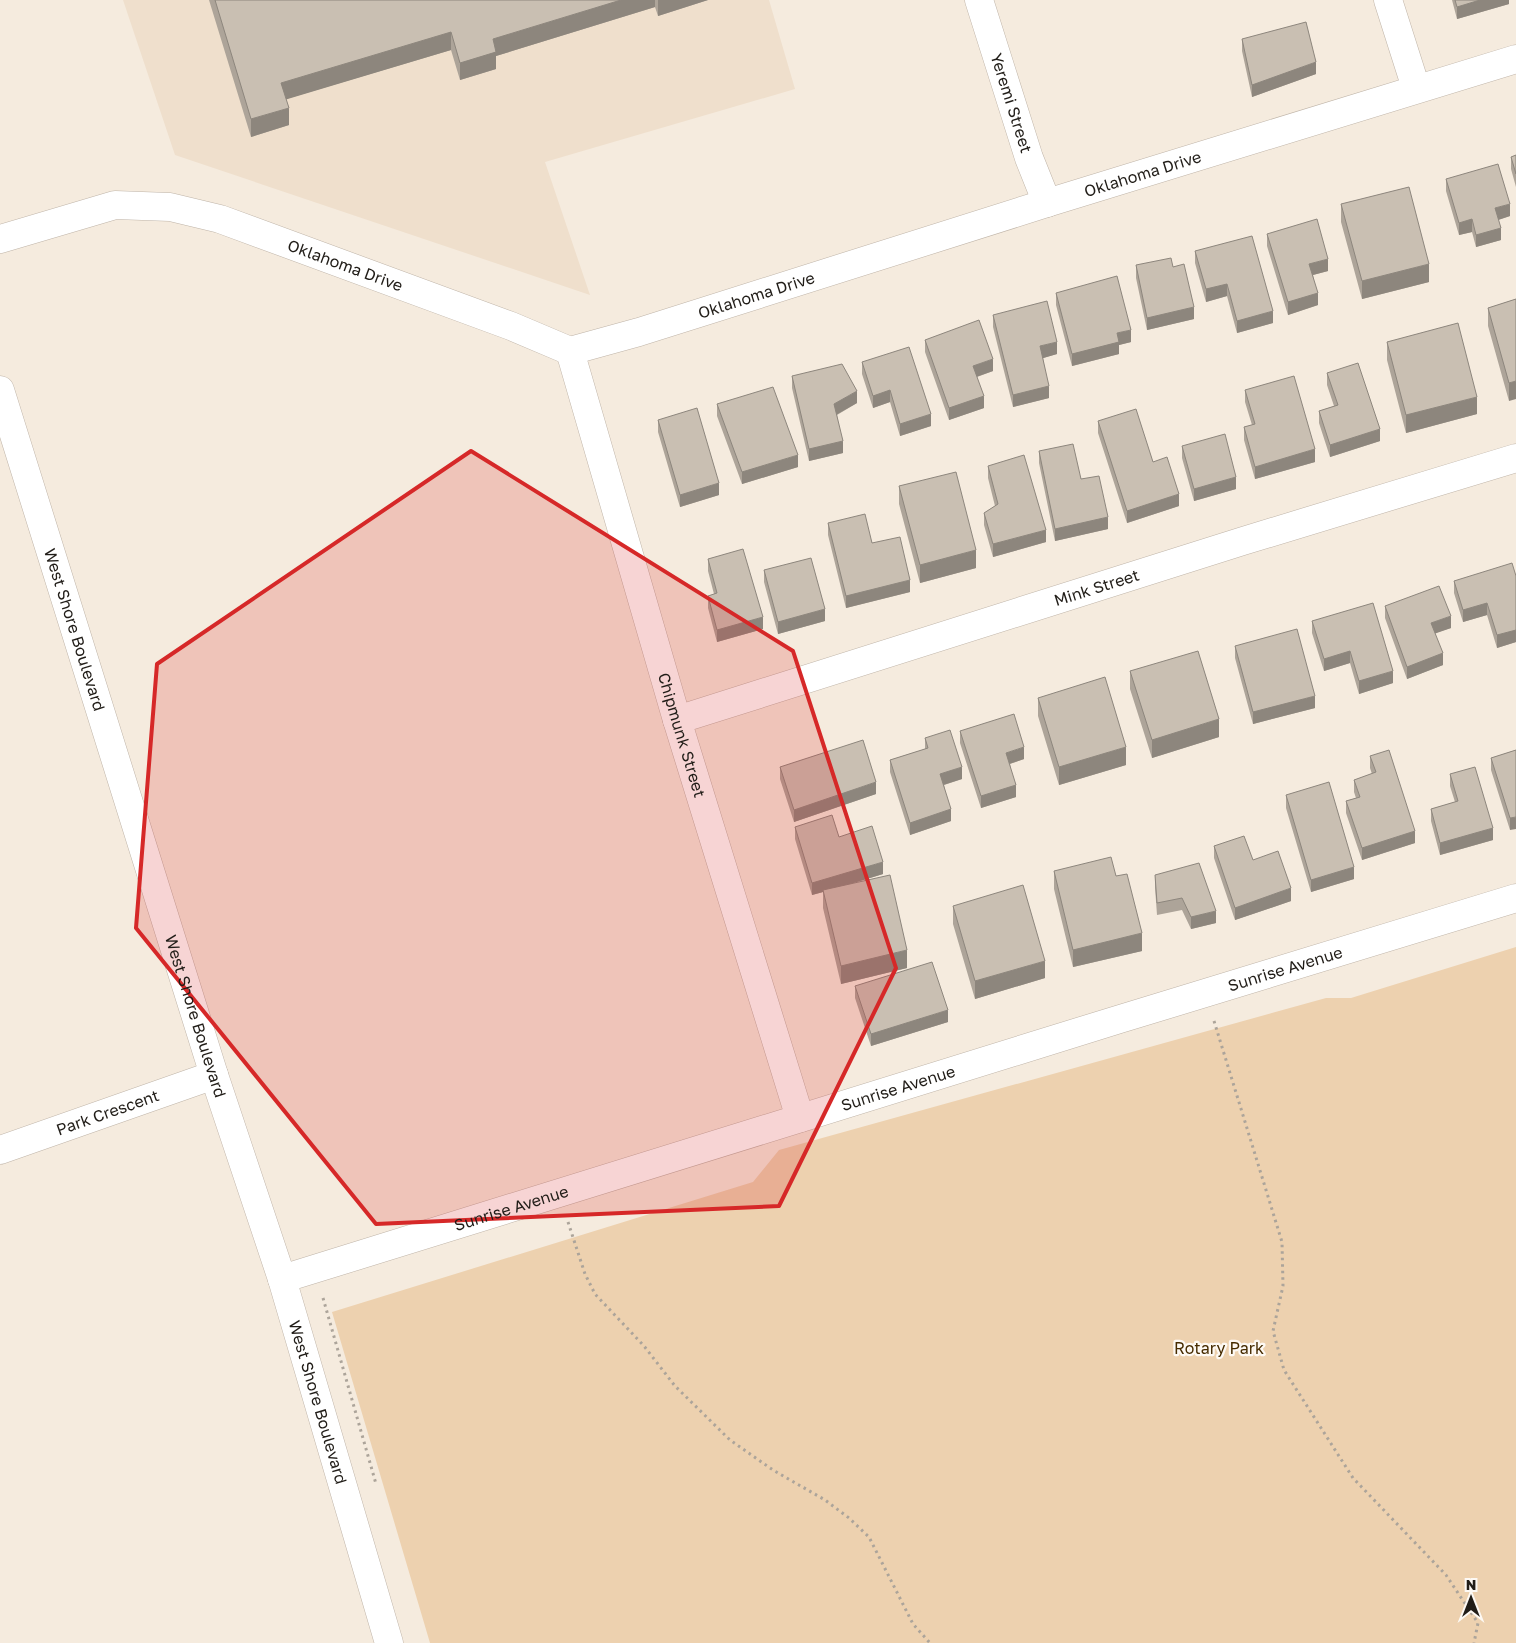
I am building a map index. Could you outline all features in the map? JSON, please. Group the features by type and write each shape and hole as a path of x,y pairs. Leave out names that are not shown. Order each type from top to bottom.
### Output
{"street":[{"name":"Yeremi Street","path":"979,0 1029,158 1047,203"},
{"path":"1388,0 1416,88"},
{"name":"Oklahoma Drive","path":"0,238 115,205 170,207 220,220 511,326 570,351 639,332 1416,88 1516,59"},
{"name":"Chipmunk Street","path":"570,351 677,720 800,1118"},
{"name":"West Shore Boulevard","path":"0,390 214,1075 282,1280 389,1643"},
{"name":"Mink Street","path":"677,720 1243,541 1516,458"},
{"name":"Sunrise Avenue","path":"282,1280 800,1118 1516,898"},
{"name":"Park Crescent","path":"0,1150 214,1075"}],"path":[{"path":"1206,993 1282,1242 1283,1286 1273,1331 1284,1370 1353,1478 1446,1575 1478,1623 1474,1643"},
{"path":"559,1193 585,1274 595,1294 644,1346 675,1386 730,1440 773,1470 825,1500 849,1518 869,1537 913,1624 930,1643"},
{"path":"315,1270 378,1490"}],"highlighted area":[{"path":"471,451 793,651 896,968 779,1206 376,1224 136,928 157,664"}],"shaded area":[{"path":"123,0 769,0 795,89 545,162 590,295 175,155"}],"green space":[{"name":"Rotary Park","path":"1516,947 1516,1643 430,1643 332,1312 753,1182 779,1150 1326,998 1351,998"}],"building":[{"path":"215,0 621,0 493,39 496,52 460,63 451,32 281,83 289,108 251,119"},
{"path":"1455,0 1480,0 1457,7"},
{"path":"1306,22 1316,62 1252,85 1242,39"},
{"path":"1516,155 1516,174 1511,157"},
{"path":"1498,164 1510,204 1495,208 1501,228 1476,235 1472,219 1459,223 1446,179"},
{"path":"1409,187 1429,264 1362,281 1341,204"},
{"path":"1317,219 1328,259 1309,264 1318,293 1288,302 1267,234"},
{"path":"1252,236 1273,311 1237,321 1227,284 1206,289 1195,251"},
{"path":"1171,258 1173,267 1184,264 1194,307 1147,318 1136,265"},
{"path":"1117,276 1131,330 1117,333 1119,342 1072,354 1056,293"},
{"path":"1516,299 1516,381 1509,383 1488,308"},
{"path":"1047,301 1057,342 1040,346 1049,386 1013,395 993,315"},
{"path":"979,320 993,359 973,366 984,396 949,408 925,340"},
{"path":"1458,323 1477,397 1406,415 1387,342"},
{"path":"909,347 931,414 900,424 890,390 873,396 862,362"},
{"path":"1358,363 1380,429 1330,445 1319,411 1338,405 1327,373"},
{"path":"842,364 857,391 834,404 843,441 809,449 792,376"},
{"path":"1294,376 1315,449 1255,467 1244,427 1255,424 1245,390"},
{"path":"773,387 798,455 742,472 717,404"},
{"path":"697,408 719,483 680,495 658,420"},
{"path":"1136,409 1153,462 1167,457 1179,494 1127,511 1098,421"},
{"path":"1225,434 1236,477 1194,489 1182,446"},
{"path":"1073,444 1081,479 1099,476 1108,517 1055,529 1039,451"},
{"path":"1024,455 1046,530 993,544 984,513 998,504 988,466"},
{"path":"956,472 976,550 920,565 899,486"},
{"path":"865,514 872,543 900,537 910,580 846,596 828,523"},
{"path":"743,549 763,617 717,630 708,596 717,593 708,559"},
{"path":"811,558 825,609 778,622 764,570"},
{"path":"1512,563 1516,576 1516,630 1497,635 1487,603 1463,610 1454,581"},
{"path":"1439,586 1451,616 1431,623 1443,653 1407,667 1385,606"},
{"path":"1373,603 1393,671 1359,681 1350,651 1324,659 1312,621"},
{"path":"1297,629 1315,696 1253,712 1235,646"},
{"path":"1198,651 1219,719 1152,740 1130,671"},
{"path":"1105,677 1126,747 1059,767 1038,698"},
{"path":"1014,714 1024,747 1006,753 1016,785 981,796 960,731"},
{"path":"950,730 962,767 940,774 951,809 910,823 890,760 928,748 925,738"},
{"path":"863,740 876,782 794,810 780,767"},
{"path":"1389,750 1415,831 1362,848 1346,801 1360,797 1354,780 1376,772 1370,756"},
{"path":"1516,750 1516,817 1510,818 1491,758"},
{"path":"1475,767 1493,828 1440,843 1431,809 1458,801 1450,774"},
{"path":"1329,782 1354,867 1311,880 1286,795"},
{"path":"832,815 839,837 872,826 883,862 812,883 795,827"},
{"path":"1244,836 1253,860 1278,851 1291,888 1235,908 1214,846"},
{"path":"1111,857 1116,876 1127,874 1142,933 1073,950 1054,871"},
{"path":"1199,863 1216,911 1191,917 1182,898 1157,903 1155,875"},
{"path":"890,875 907,950 841,966 823,890"},
{"path":"1023,885 1045,961 975,981 953,906"},
{"path":"932,962 948,1010 871,1034 855,986"}]}
